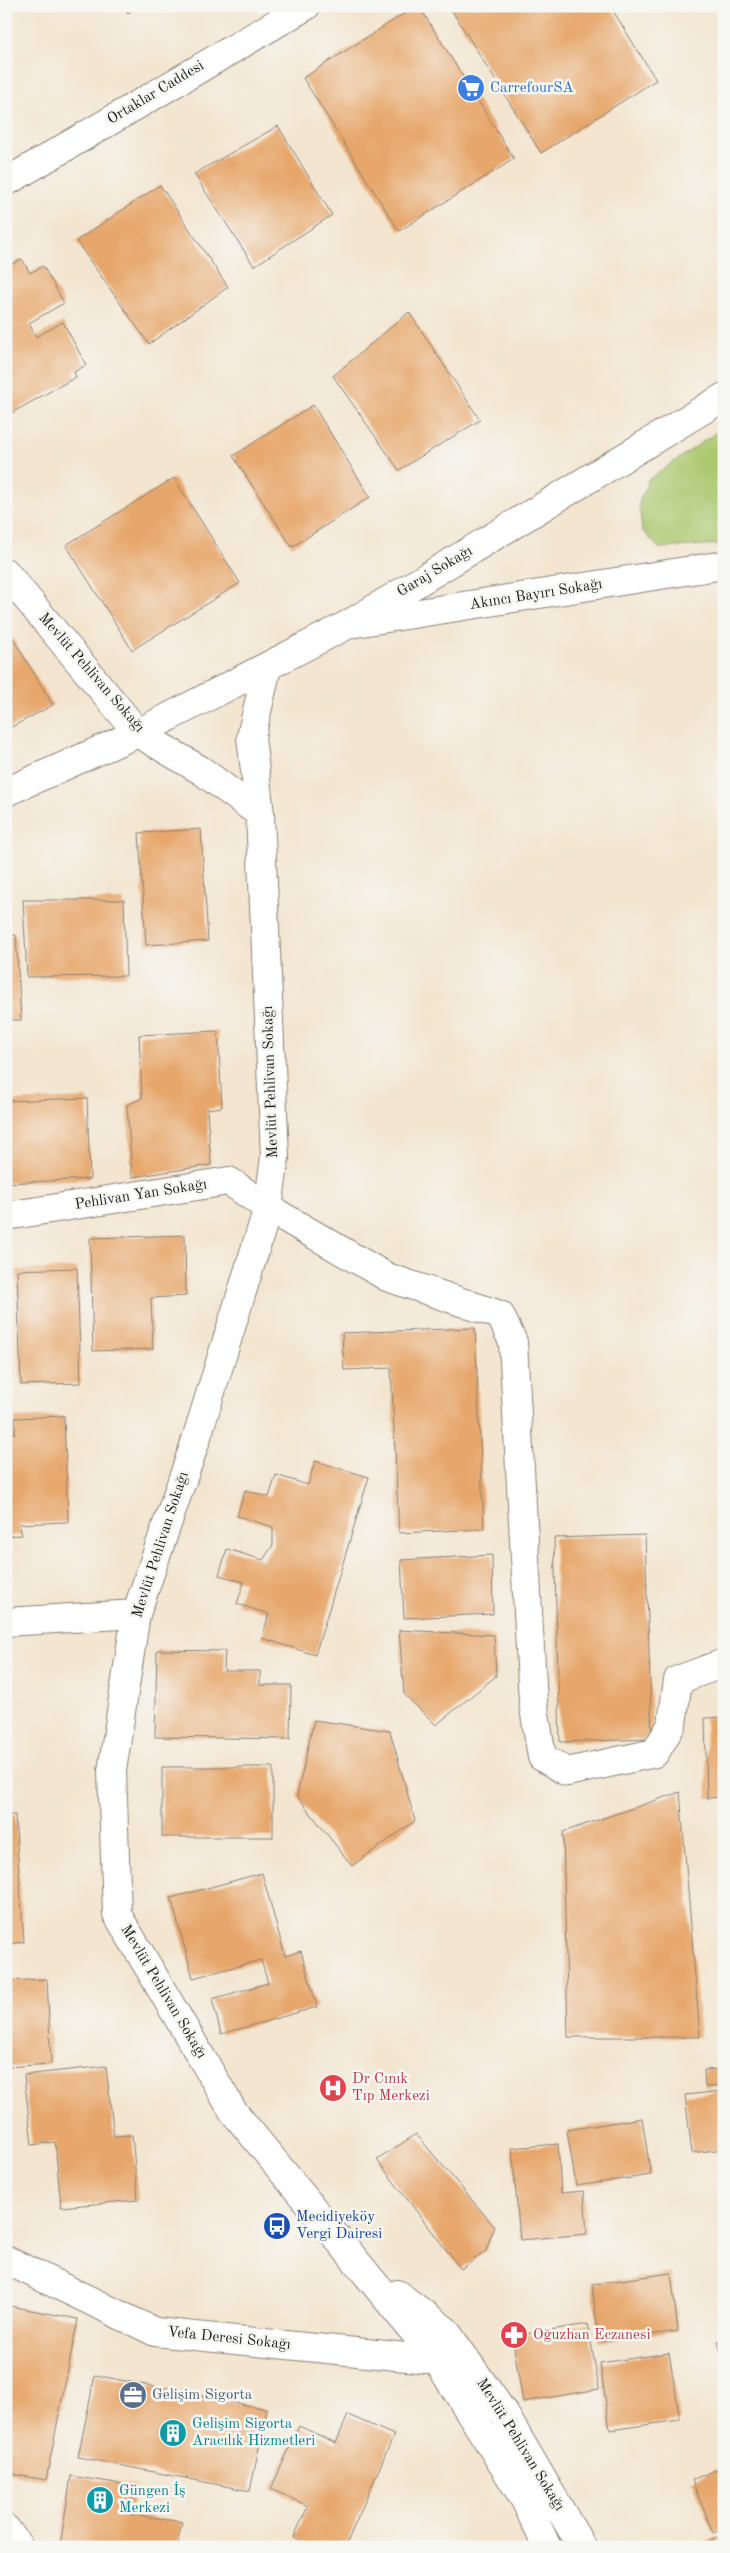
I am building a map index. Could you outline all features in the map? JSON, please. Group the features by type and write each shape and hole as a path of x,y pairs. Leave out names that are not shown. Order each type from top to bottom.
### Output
{"street":[{"name":"Ortaklar Caddesi","path":"6,182 306,6"},
{"name":"Garaj Sokağı","path":"138,732 267,668 349,624 724,397"},
{"name":"Akıncı Bayırı Sokağı","path":"349,624 724,565"},
{"name":"Mevlüt Pehlivan Sokağı","path":"6,573 138,732 202,771 260,814"},
{"name":"Mevlüt Pehlivan Sokağı","path":"267,668 251,737 260,814 275,1157 268,1208 194,1446 136,1614 112,1771 117,1914 233,2111 437,2360 525,2500 547,2547"},
{"path":"6,792 138,732"},
{"name":"Pehlivan Yan Sokağı","path":"6,1216 229,1182 268,1208 387,1277 500,1315 513,1342 533,1702 542,1757 567,1772 655,1753 672,1724 678,1680 724,1663"},
{"path":"6,1622 136,1614"},
{"name":"Vefa Deresi Sokağı","path":"6,2260 155,2332 437,2360"},
{"name":"Mevlüt Pehlivan Sokağı","path":"363,2270 445,2330 506,2415 582,2547"},
{"path":"6,2529 18,2547"}],"green space":[{"path":"724,427 724,544 659,548 642,530 639,503 648,480"}],"building":[{"path":"124,6 138,6 128,13"},
{"path":"416,6 419,6 514,159 399,231 303,78"},
{"path":"449,6 610,6 656,80 541,153"},
{"path":"278,126 332,215 254,266 194,174"},
{"path":"160,185 228,287 149,344 76,241"},
{"path":"22,259 30,273 43,266 64,303 29,323 36,337 63,322 86,365 74,372 76,377 6,416 6,267"},
{"path":"409,312 480,420 399,470 333,376"},
{"path":"313,405 370,497 292,547 233,456"},
{"path":"174,478 240,583 132,650 66,545"},
{"path":"12,637 53,705 6,730 6,639"},
{"path":"201,829 208,941 146,945 139,833"},
{"path":"23,900 124,900 126,976 27,977"},
{"path":"6,935 16,935 21,1020 6,1020"},
{"path":"218,1031 222,1107 207,1109 211,1165 132,1177 127,1105 142,1098 139,1035"},
{"path":"87,1098 90,1179 6,1183 6,1101"},
{"path":"185,1235 186,1296 151,1298 153,1349 93,1351 90,1238"},
{"path":"6,1263 9,1263 11,1375 6,1375"},
{"path":"77,1268 81,1383 21,1385 17,1270"},
{"path":"475,1328 484,1529 399,1533 391,1368 344,1370 342,1333"},
{"path":"64,1416 68,1522 19,1524 22,1535 6,1536 6,1434 15,1433 15,1418"},
{"path":"315,1461 369,1477 315,1655 262,1638 269,1614 237,1604 244,1582 219,1575 227,1549 263,1560 273,1545 273,1527 237,1516 245,1490 269,1497 276,1475 308,1485"},
{"path":"645,1535 652,1739 560,1742 554,1538"},
{"path":"492,1555 493,1614 404,1618 401,1560"},
{"path":"399,1630 494,1635 496,1676 436,1725 404,1694"},
{"path":"157,1650 225,1651 224,1671 260,1671 260,1685 291,1685 290,1739 155,1737"},
{"path":"724,1717 724,1797 707,1798 705,1718"},
{"path":"314,1720 390,1731 415,1821 352,1866 297,1796"},
{"path":"162,1767 273,1767 273,1837 162,1837"},
{"path":"680,1792 700,2037 568,2037 563,1832"},
{"path":"6,1815 15,1815 24,1942 6,1944"},
{"path":"262,1873 285,1956 301,1951 317,2007 221,2034 212,1999 268,1983 261,1960 193,1978 171,1898"},
{"path":"47,1979 51,2064 6,2067 6,1981"},
{"path":"106,2066 114,2136 132,2135 138,2200 61,2207 55,2142 32,2145 24,2075"},
{"path":"724,2069 724,2086 705,2087 704,2070"},
{"path":"724,2091 724,2149 692,2153 685,2095"},
{"path":"642,2118 651,2175 576,2186 567,2130"},
{"path":"416,2134 494,2226 486,2251 461,2269 377,2160"},
{"path":"558,2144 561,2193 584,2191 587,2234 520,2240 512,2148"},
{"path":"671,2273 678,2331 599,2342 592,2284"},
{"path":"10,2306 78,2319 46,2480 6,2473 6,2326"},
{"path":"588,2324 599,2389 523,2402 512,2336"},
{"path":"724,2340 724,2361 723,2361 718,2341"},
{"path":"669,2353 680,2420 610,2430 600,2363"},
{"name":"Gelişim Sigorta Aracılık Hizmetleri","path":"95,2375 267,2409 250,2491 78,2457"},
{"path":"348,2415 394,2435 345,2547 314,2547 294,2537 308,2506 271,2489 299,2426 336,2443"},
{"path":"724,2466 724,2529 713,2533 692,2480"},
{"name":"Güngen İş Merkezi","path":"71,2476 135,2486 130,2514 182,2522 177,2544 185,2547 60,2547"},
{"path":"717,2537 721,2547 697,2547"}],"place":[{"name":"CarrefourSA","path":"471,88"},
{"name":"Dr Cınık Tıp Merkezi","path":"333,2088"},
{"name":"Mecidiyeköy Vergi Dairesi","path":"277,2226"},
{"name":"Oğuzhan Eczanesi","path":"514,2335"},
{"name":"Gelişim Sigorta","path":"133,2395"},
{"name":"Gelişim Sigorta Aracılık Hizmetleri","path":"173,2433"},
{"name":"Güngen İş Merkezi","path":"100,2500"}]}
